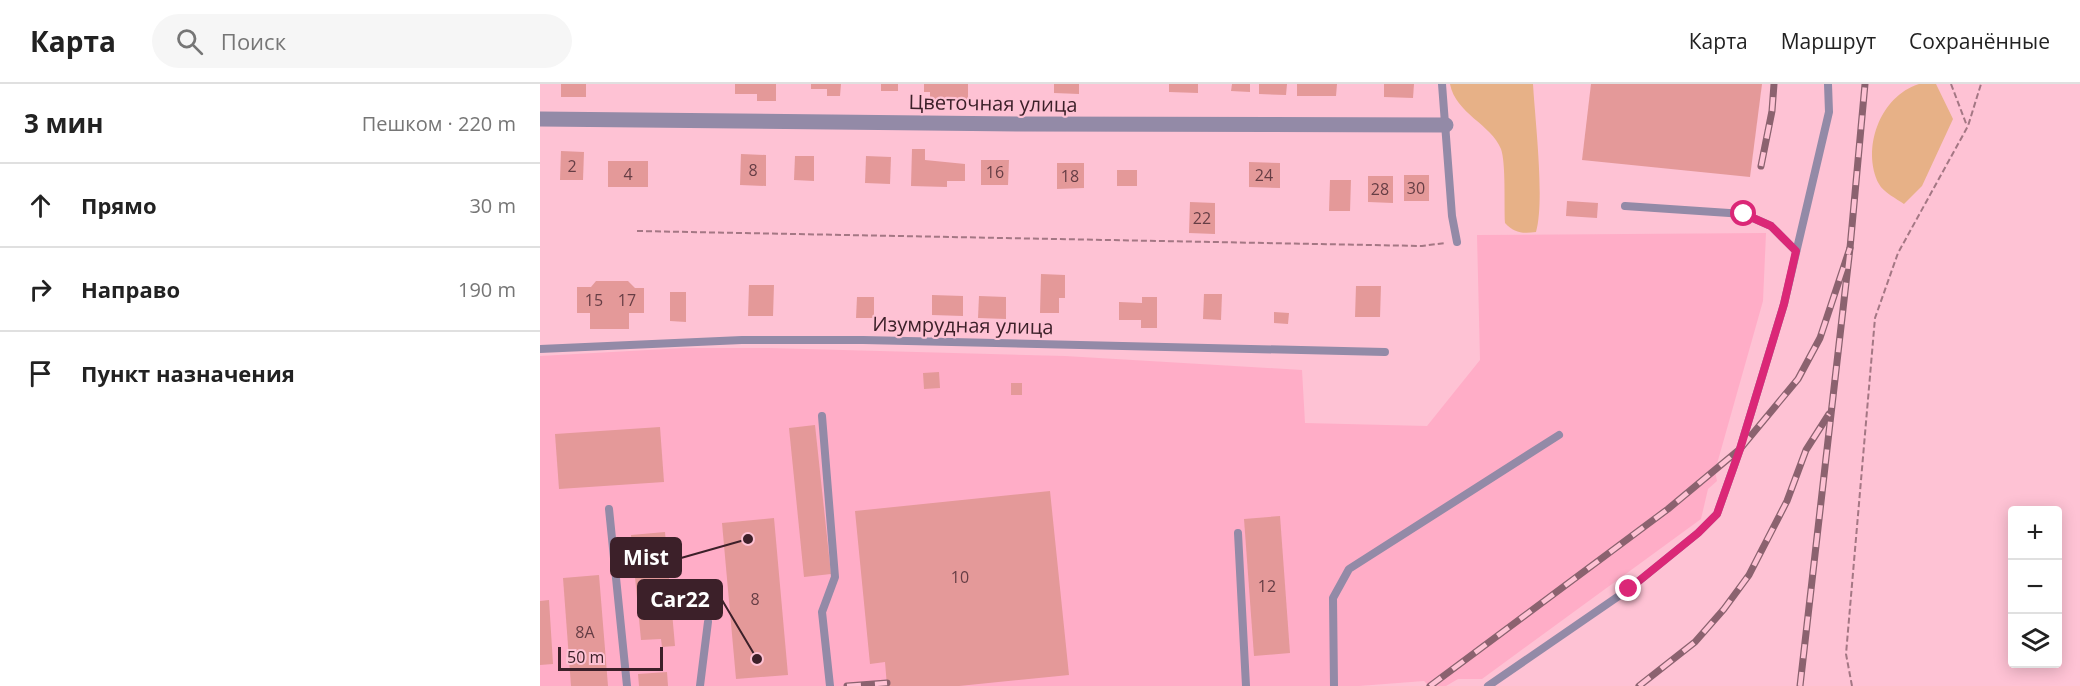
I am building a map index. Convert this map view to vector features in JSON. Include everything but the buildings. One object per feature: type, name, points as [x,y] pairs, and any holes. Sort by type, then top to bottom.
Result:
[{"type":"street","name":"Цветочная улица","points":[[540,118],[1020,124],[1446,125]]},
{"type":"lane","points":[[1442,84],[1452,216],[1457,242]]},
{"type":"lane","points":[[1488,686],[1629,589],[1698,533],[1717,514],[1740,449],[1784,304],[1829,112],[1828,84]]},
{"type":"lane","points":[[1625,206],[1744,214],[1771,226],[1796,251]]},
{"type":"lane","name":"Изумрудная улица","points":[[540,349],[742,340],[863,340],[1385,352]]},
{"type":"lane","points":[[822,416],[835,577],[822,612],[830,686]]},
{"type":"lane","points":[[1334,686],[1333,598],[1349,569],[1560,435]]},
{"type":"lane","points":[[609,508],[627,686]]},
{"type":"lane","points":[[1238,533],[1246,686]]},
{"type":"lane","points":[[700,686],[708,622]]},
{"type":"path","points":[[1951,84],[1968,126]]},
{"type":"path","points":[[1852,686],[1846,654],[1875,318],[1898,252],[1968,126],[1981,84]]},
{"type":"path","points":[[637,231],[1422,246],[1457,242]]},
{"type":"shaded area","points":[[1450,84],[1533,84],[1540,181],[1539,218],[1536,232],[1519,232],[1505,223],[1501,149],[1490,133],[1459,103]]},
{"type":"shaded area","points":[[1919,84],[1936,84],[1953,119],[1922,186],[1904,204],[1887,193],[1879,184],[1874,170],[1873,140],[1884,112],[1905,90]]},
{"type":"shaded area","points":[[1766,233],[1763,301],[1715,471],[1717,481],[1708,489],[1701,519],[1482,679],[1458,679],[1446,686],[1429,686],[1424,681],[1359,686],[540,686],[540,356],[684,348],[769,348],[1065,356],[1302,370],[1305,423],[1427,426],[1480,360],[1477,235]]},
{"type":"railway","points":[[1761,166],[1772,111],[1774,84]]},
{"type":"railway","points":[[1800,686],[1850,248],[1865,84]]},
{"type":"railway","points":[[1430,686],[1668,509],[1740,449],[1798,379],[1820,338],[1850,248]]},
{"type":"railway","points":[[1639,686],[1695,642],[1724,609],[1749,575],[1787,501],[1806,450],[1829,414]]},
{"type":"railway","points":[[847,686],[887,683]]},
{"type":"place","name":"Mist","points":[[748,539]]},
{"type":"place","name":"Car22","points":[[757,659]]},
{"type":"route","points":[[1629,589],[1698,533],[1717,514],[1740,449],[1784,304],[1796,251],[1771,226],[1744,214]]}]
